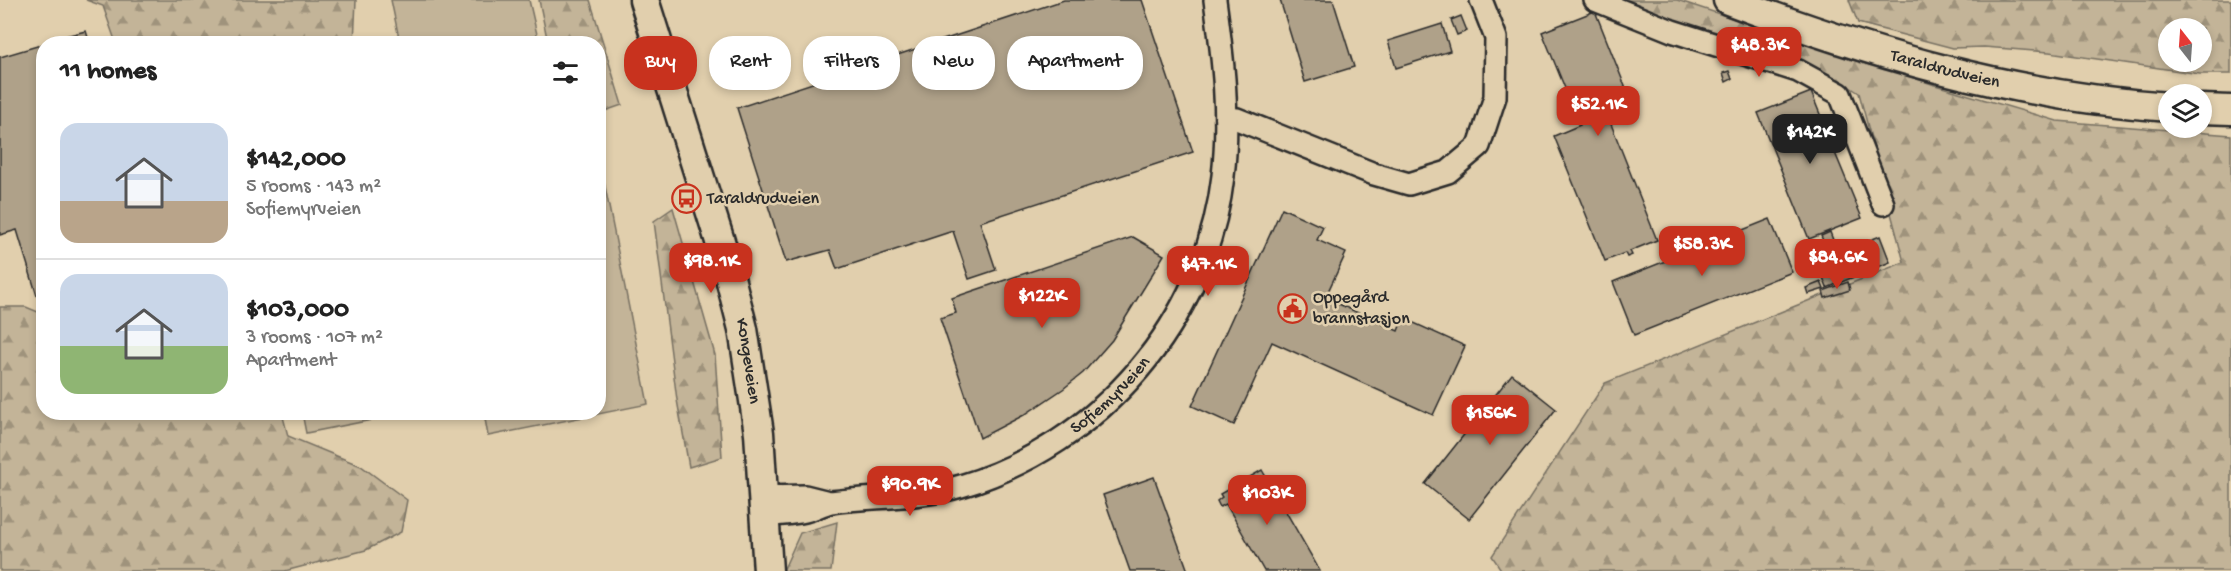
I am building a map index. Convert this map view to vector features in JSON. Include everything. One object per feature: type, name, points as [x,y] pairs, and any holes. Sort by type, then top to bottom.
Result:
[{"type":"main road","name":"Taraldrudveien","points":[[1728,0],[1833,37],[1972,77],[2073,98],[2158,106]]},
{"type":"main road","name":"Kongeveien","points":[[650,7],[737,303],[756,408],[768,571]]},
{"type":"main road","points":[[2212,109],[2231,110]]},
{"type":"street","name":"Sofiemyrveien","points":[[764,506],[805,496],[830,502],[931,494],[980,480],[1028,460],[1051,445],[1101,410],[1127,384],[1154,353],[1176,320],[1200,267],[1219,201],[1226,118],[1224,75],[1215,0]]},
{"type":"street","points":[[1226,118],[1238,118],[1374,174],[1409,184],[1448,171],[1479,146],[1495,97],[1496,38],[1481,0]]},
{"type":"street","points":[[1595,0],[1672,31],[1798,71],[1840,94],[1883,204]]},
{"type":"green space","points":[[86,0],[356,0],[354,36],[114,36],[103,6]]},
{"type":"green space","points":[[391,0],[529,0],[537,36],[399,36]]},
{"type":"green space","points":[[539,0],[590,0],[601,36],[547,36]]},
{"type":"green space","points":[[1619,0],[1677,0],[1935,85],[2057,121],[2158,129],[2158,138],[2212,138],[2212,133],[2231,135],[2231,571],[1502,571],[1492,556],[1605,383],[1904,262],[1859,93],[1807,65],[1690,27]]},
{"type":"green space","points":[[1849,0],[2231,0],[2231,74],[2186,72],[2212,72],[2212,18],[2158,18],[2158,68],[2049,52],[1984,47],[1953,48],[1858,23]]},
{"type":"green space","points":[[606,52],[622,105],[606,111]]},
{"type":"green space","points":[[606,191],[648,404],[606,412]]},
{"type":"green space","points":[[673,208],[715,355],[722,457],[689,467],[677,400],[654,221]]},
{"type":"green space","points":[[0,307],[26,307],[36,311],[36,420],[284,420],[288,436],[361,466],[407,500],[401,532],[366,550],[285,571],[0,571]]},
{"type":"green space","points":[[304,420],[372,420],[306,433]]},
{"type":"green space","points":[[485,420],[568,420],[488,436]]},
{"type":"green space","points":[[837,522],[831,571],[783,571],[800,533]]},
{"type":"building","points":[[1064,0],[1142,0],[1193,152],[980,222],[996,270],[969,279],[953,231],[837,269],[830,250],[786,262],[737,108],[803,86],[803,90],[900,90],[900,54],[912,50],[912,90],[995,90],[995,36],[955,36]]},
{"type":"building","points":[[1280,0],[1333,0],[1354,67],[1305,82]]},
{"type":"building","points":[[1595,11],[1632,104],[1607,114],[1657,240],[1630,251],[1632,255],[1627,257],[1625,253],[1605,261],[1554,136],[1580,125],[1542,32]]},
{"type":"building","points":[[1461,16],[1467,31],[1457,35],[1451,20]]},
{"type":"building","points":[[1442,24],[1450,51],[1396,68],[1388,41]]},
{"type":"building","points":[[86,31],[88,36],[65,36]]},
{"type":"building","points":[[36,46],[36,293],[17,230],[0,235],[0,57]]},
{"type":"building","points":[[1729,71],[1732,79],[1726,82],[1723,73]]},
{"type":"building","points":[[1811,92],[1824,124],[1828,123],[1830,130],[1826,131],[1862,218],[1809,239],[1758,113]]},
{"type":"building","name":"Oppegård brannstasjon","points":[[1282,208],[1323,227],[1317,240],[1346,253],[1325,298],[1398,331],[1403,318],[1465,346],[1433,415],[1272,342],[1234,425],[1192,406]]},
{"type":"building","points":[[1770,219],[1792,272],[1634,335],[1613,282]]},
{"type":"building","points":[[1830,232],[1833,240],[1824,243],[1821,236]]},
{"type":"building","points":[[1880,236],[1890,262],[1827,288],[1817,261]]},
{"type":"building","points":[[1133,237],[1164,255],[1112,340],[1083,373],[1063,389],[1024,415],[980,438],[940,318],[956,313],[952,298]]},
{"type":"building","points":[[1821,282],[1824,289],[1808,294],[1806,288]]},
{"type":"building","points":[[1848,282],[1850,290],[1825,298],[1823,291]]},
{"type":"building","points":[[1512,374],[1556,409],[1469,519],[1425,484]]},
{"type":"building","points":[[1262,470],[1320,571],[1264,571],[1226,504],[1220,507],[1217,501],[1222,497],[1220,494]]},
{"type":"building","points":[[1154,477],[1188,571],[1130,571],[1103,495]]},
{"type":"place","name":"Taraldrudveien","points":[[686,199]]},
{"type":"place","name":"Oppegård brannstasjon","points":[[1292,308]]}]
